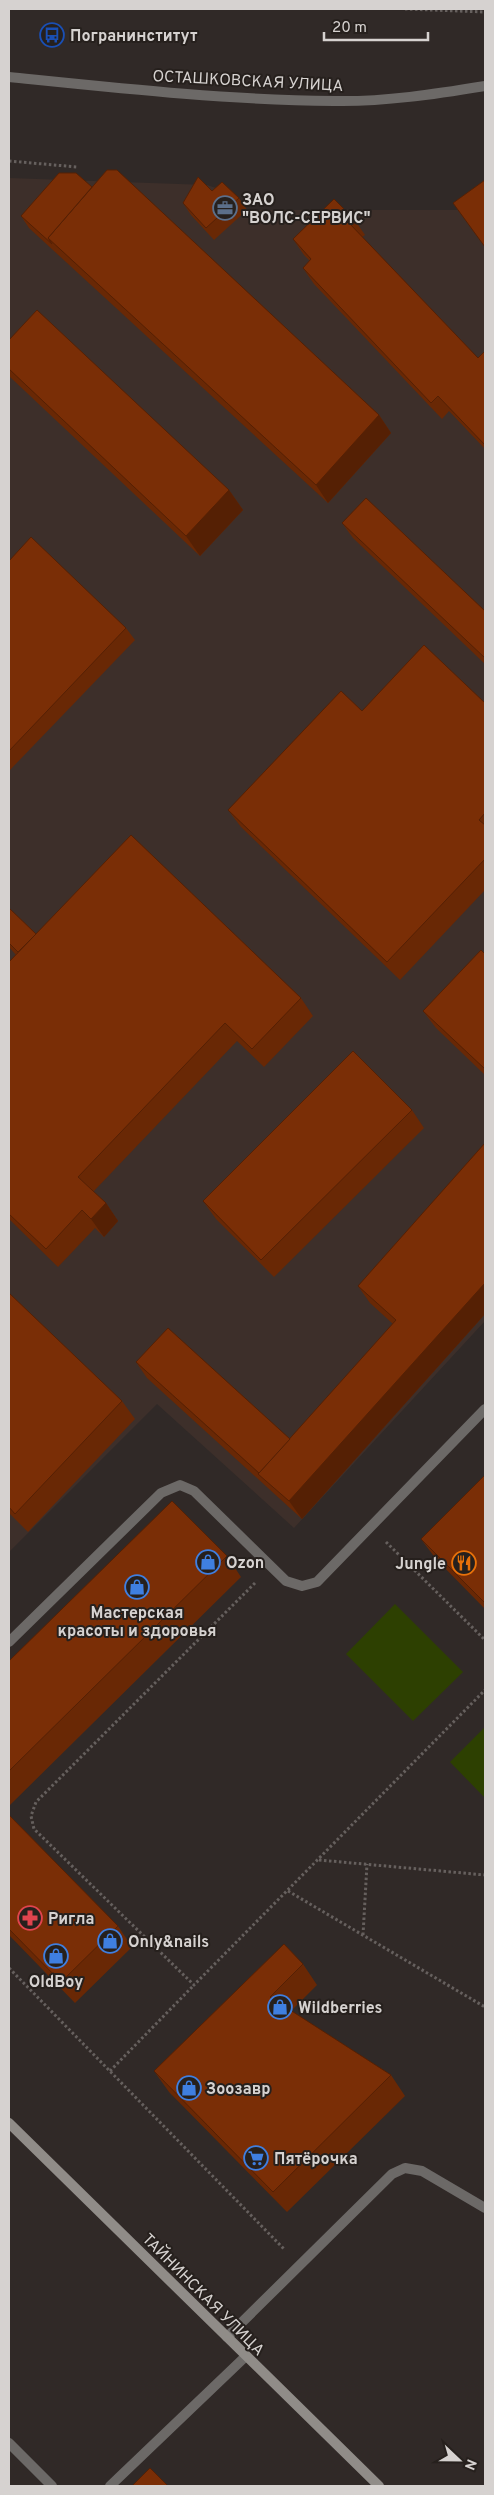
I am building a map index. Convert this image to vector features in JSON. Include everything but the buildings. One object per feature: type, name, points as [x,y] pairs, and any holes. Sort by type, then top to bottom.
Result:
[{"type":"main road","name":"ТАЙНИНСКАЯ УЛИЦА","points":[[9,2123],[379,2486]]},
{"type":"street","name":"ОСТАШКОВСКАЯ УЛИЦА","points":[[9,77],[163,92],[335,101],[428,95],[485,86]]},
{"type":"street","points":[[9,1642],[161,1493],[180,1484],[194,1491],[286,1580],[302,1586],[317,1582],[485,1409]]},
{"type":"street","points":[[227,2337],[392,2174],[405,2168],[422,2171],[485,2208]]},
{"type":"street","points":[[110,2486],[246,2356]]},
{"type":"street","points":[[9,2443],[52,2486]]},
{"type":"path","points":[[405,9],[485,12]]},
{"type":"path","points":[[9,161],[77,167]]},
{"type":"path","points":[[371,1527],[485,1640]]},
{"type":"path","points":[[194,1985],[34,1829],[31,1816],[36,1802],[271,1566]]},
{"type":"path","points":[[110,2071],[485,1690]]},
{"type":"path","points":[[319,1860],[485,1875]]},
{"type":"path","points":[[363,1935],[366,1864]]},
{"type":"path","points":[[288,1891],[485,2007]]},
{"type":"path","points":[[9,1968],[300,2265]]},
{"type":"shaded area","points":[[9,178],[207,185],[231,193],[248,210],[458,210],[485,190],[485,1321],[294,1528],[157,1404],[9,1552]]},
{"type":"green space","points":[[395,1604],[463,1672],[413,1721],[346,1654]]},
{"type":"green space","points":[[485,1727],[485,1798],[450,1762]]},
{"type":"place","name":"Погранинститут","points":[[52,35]]},
{"type":"place","name":"ЗАО \"ВОЛС-СЕРВИС\"","points":[[225,208]]},
{"type":"place","name":"Ozon","points":[[208,1562]]},
{"type":"place","name":"Jungle","points":[[464,1563]]},
{"type":"place","name":"Мастерская красоты и здоровья","points":[[137,1587]]},
{"type":"place","name":"Ригла","points":[[30,1918]]},
{"type":"place","name":"Only&nails","points":[[110,1941]]},
{"type":"place","name":"OldBoy","points":[[56,1956]]},
{"type":"place","name":"Wildberries","points":[[280,2007]]},
{"type":"place","name":"Зоозавр","points":[[189,2088]]},
{"type":"place","name":"Пятёрочка","points":[[256,2158]]}]
